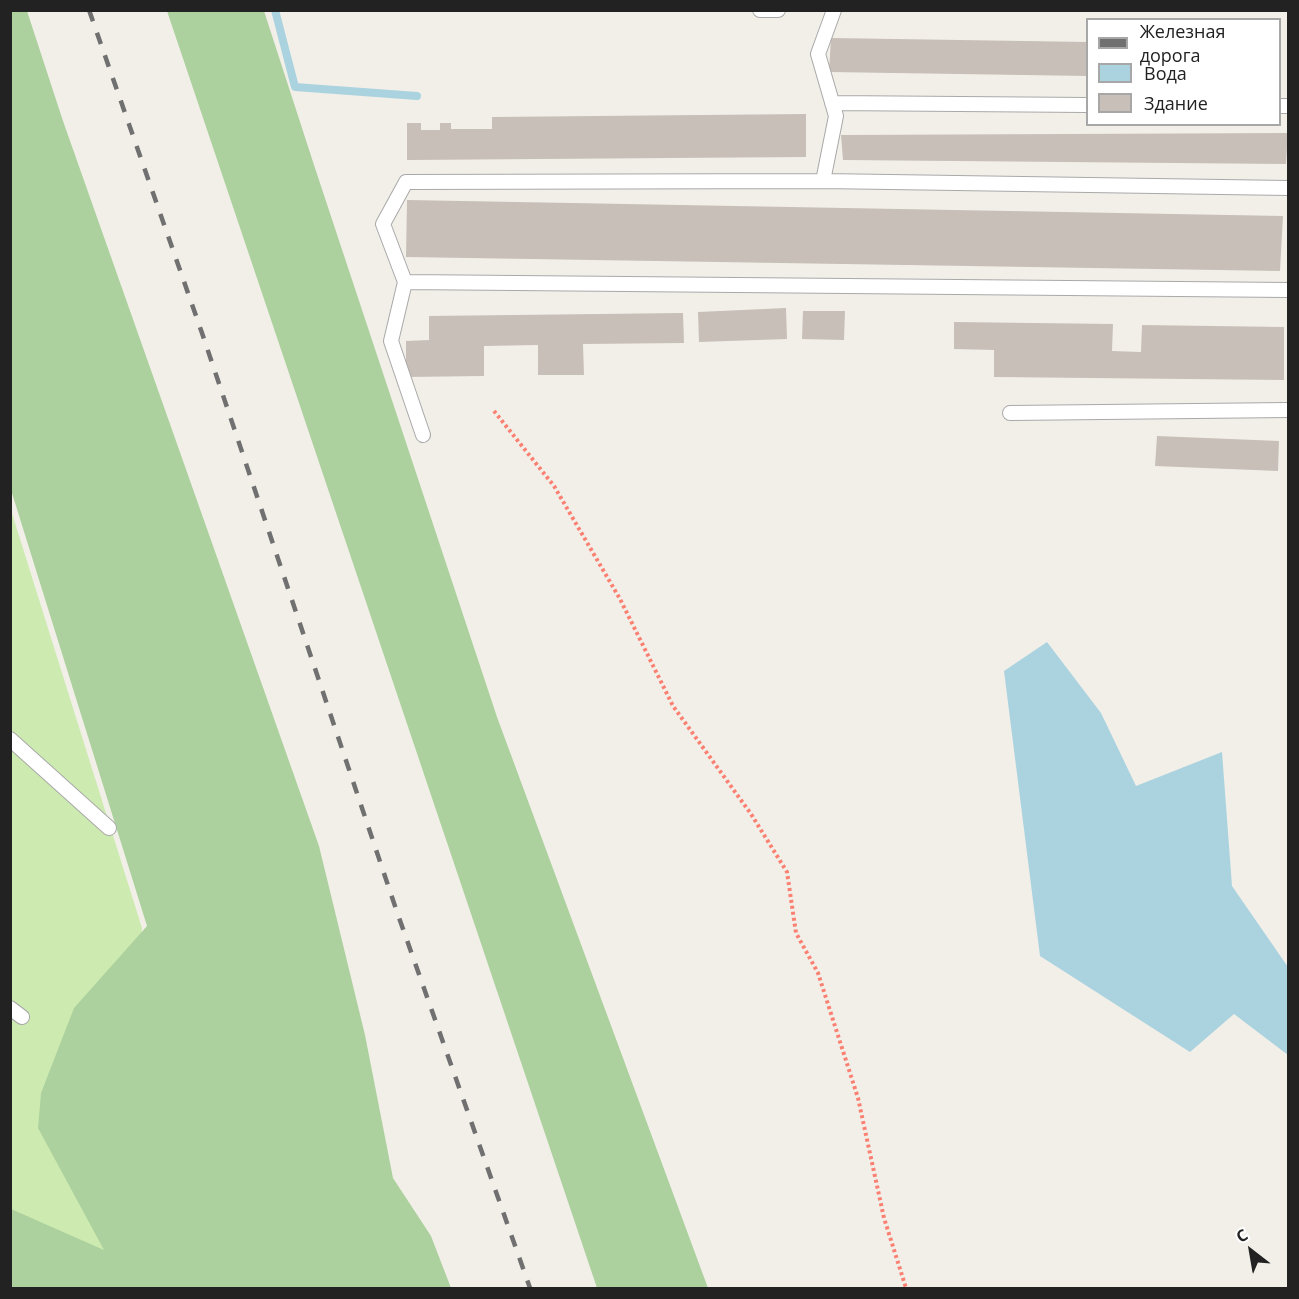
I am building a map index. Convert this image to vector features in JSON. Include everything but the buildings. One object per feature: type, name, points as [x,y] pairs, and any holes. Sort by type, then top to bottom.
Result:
[{"type":"lane","points":[[760,10],[777,10]]},
{"type":"lane","points":[[823,181],[836,116],[818,54],[834,10]]},
{"type":"lane","points":[[832,103],[1086,105]]},
{"type":"lane","points":[[423,435],[391,341],[405,282],[383,224],[406,182],[823,181],[1288,188]]},
{"type":"lane","points":[[405,282],[1288,290]]},
{"type":"lane","points":[[1010,413],[1288,410]]},
{"type":"lane","points":[[10,740],[109,828]]},
{"type":"path","points":[[494,411],[554,486],[620,599],[673,706],[751,814],[787,872],[796,933],[818,973],[858,1098],[885,1218],[906,1288]]},
{"type":"green space","points":[[10,11],[27,11],[63,121],[319,846],[365,1035],[393,1178],[431,1236],[451,1288],[11,1288],[11,1209],[104,1250],[38,1128],[41,1093],[74,1008],[147,926],[11,490]]},
{"type":"green space","points":[[167,11],[264,11],[497,717],[708,1288],[597,1288]]},
{"type":"green space","points":[[10,507],[142,928],[110,1258],[11,1228]]},
{"type":"water","points":[[1047,642],[1101,713],[1136,786],[1222,752],[1232,886],[1288,967],[1288,1055],[1234,1014],[1190,1052],[1040,956],[1004,671]]},
{"type":"waterway","points":[[275,10],[295,87],[417,96]]},
{"type":"railway","points":[[89,10],[202,333],[397,912],[530,1288]]}]
